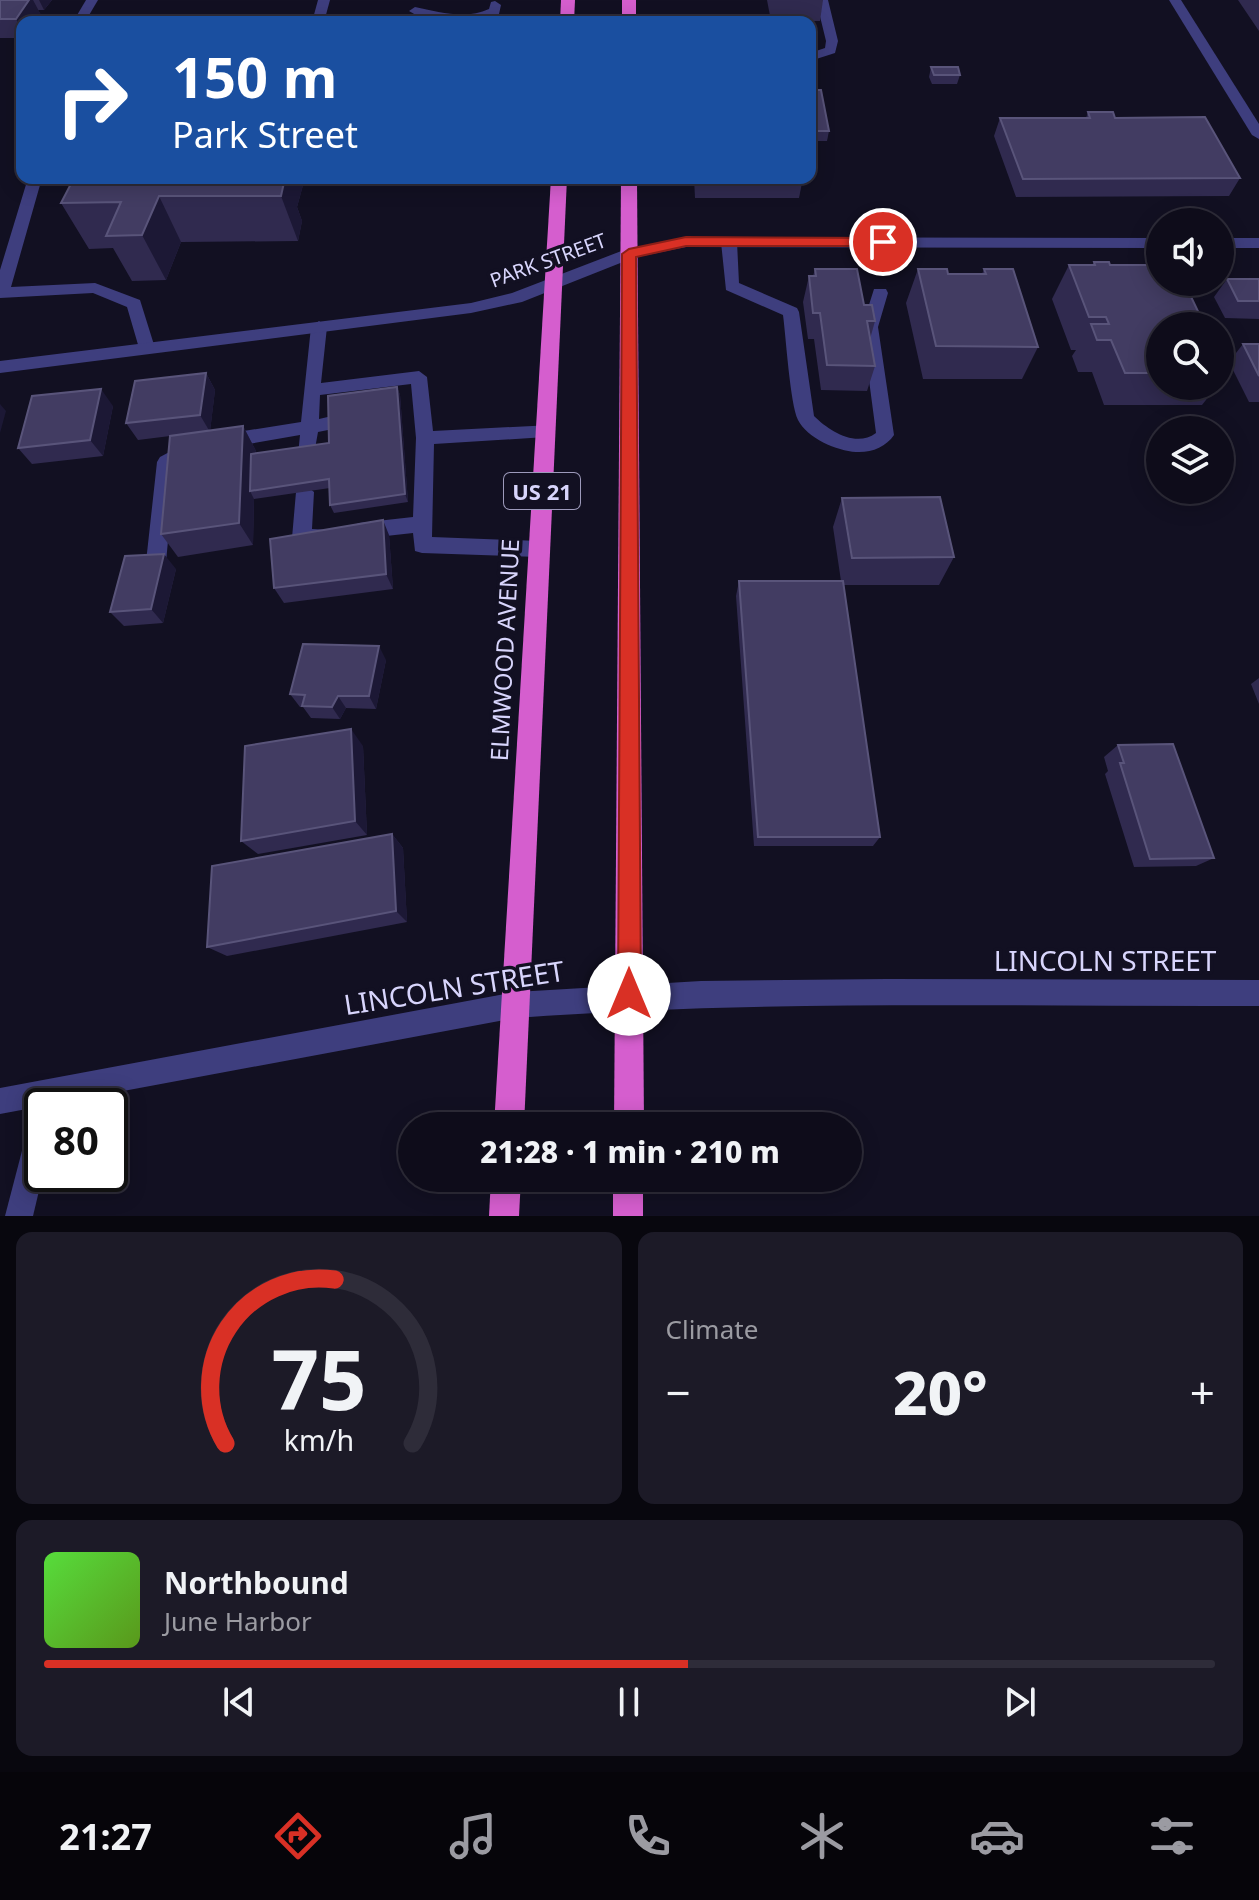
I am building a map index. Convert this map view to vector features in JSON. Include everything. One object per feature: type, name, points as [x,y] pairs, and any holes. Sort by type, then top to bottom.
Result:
[{"type":"highway","name":"ELMWOOD AVENUE","points":[[510,1112],[559,184]]},
{"type":"highway","points":[[629,184],[629,1112]]},
{"type":"highway","points":[[504,1216],[505,1192]]},
{"type":"highway","points":[[628,1192],[628,1216]]},
{"type":"street","points":[[816,55],[831,50],[822,0]]},
{"type":"street","points":[[1175,0],[1259,135]]},
{"type":"street","points":[[415,11],[445,16],[486,16],[495,11],[495,5]]},
{"type":"street","points":[[816,32],[826,19]]},
{"type":"street","points":[[33,184],[1,293],[95,288],[134,304],[147,348]]},
{"type":"street","name":"PARK STREET","points":[[0,367],[471,308],[553,286],[629,254],[686,242],[1146,243]]},
{"type":"street","points":[[729,242],[732,284],[791,312],[806,418],[817,430],[832,438],[862,446],[878,443],[885,435],[870,327],[880,293]]},
{"type":"street","points":[[1234,243],[1259,243]]},
{"type":"street","points":[[307,455],[319,327]]},
{"type":"street","points":[[312,390],[419,377],[425,447],[422,545],[539,549]]},
{"type":"street","points":[[401,414],[423,410]]},
{"type":"street","points":[[156,562],[166,462],[194,445],[332,423]]},
{"type":"street","points":[[405,459],[425,447],[546,430]]},
{"type":"street","points":[[305,492],[302,538],[423,524]]},
{"type":"street","name":"LINCOLN STREET","points":[[103,1088],[516,1005],[629,994],[930,990],[1079,995],[1259,993]]},
{"type":"street","name":"LINCOLN STREET","points":[[0,1101],[24,1100]]},
{"type":"street","points":[[19,1216],[25,1192]]},
{"type":"building","points":[[0,0],[29,0],[16,19],[0,19]]},
{"type":"building","points":[[931,67],[958,67],[960,75],[934,75]]},
{"type":"building","points":[[816,90],[821,90],[829,131],[816,131]]},
{"type":"building","points":[[1088,112],[1113,112],[1115,118],[1205,117],[1240,178],[1023,179],[1000,118],[1090,118]]},
{"type":"building","points":[[71,184],[284,184],[281,196],[159,196],[142,235],[106,236],[121,202],[61,203]]},
{"type":"building","points":[[1094,262],[1146,265],[1146,296],[1191,296],[1198,312],[1146,312],[1146,373],[1125,373],[1111,340],[1097,340],[1091,324],[1109,324],[1106,317],[1089,317],[1069,265],[1095,265]]},
{"type":"building","points":[[815,269],[857,269],[864,305],[872,305],[875,321],[867,321],[875,366],[827,365],[820,313],[813,313],[809,276],[816,276]]},
{"type":"building","points":[[918,269],[947,269],[948,274],[986,274],[984,269],[1013,269],[1038,347],[936,346]]},
{"type":"building","points":[[1234,279],[1259,279],[1259,301],[1238,301],[1234,293]]},
{"type":"building","points":[[1243,344],[1259,344],[1259,376]]},
{"type":"building","points":[[206,373],[200,415],[126,423],[135,381]]},
{"type":"building","points":[[397,387],[405,494],[330,505],[329,479],[250,491],[251,454],[329,443],[328,396]]},
{"type":"building","points":[[101,389],[90,440],[18,448],[32,396]]},
{"type":"building","points":[[243,426],[239,523],[161,534],[170,436]]},
{"type":"building","points":[[940,497],[954,557],[852,558],[842,498]]},
{"type":"building","points":[[383,520],[386,574],[274,588],[270,539]]},
{"type":"building","points":[[164,554],[151,609],[110,612],[125,556]]},
{"type":"building","points":[[739,581],[843,581],[880,837],[758,837]]},
{"type":"building","points":[[303,644],[379,646],[369,696],[338,696],[332,707],[302,706],[305,695],[290,694]]},
{"type":"building","points":[[351,729],[355,821],[241,841],[245,746]]},
{"type":"building","points":[[1173,744],[1214,858],[1150,859],[1120,763],[1124,763],[1118,745]]},
{"type":"building","points":[[392,834],[396,911],[207,947],[212,866]]},
{"type":"route","points":[[629,994],[629,254],[660,245],[686,242],[883,242]]}]
